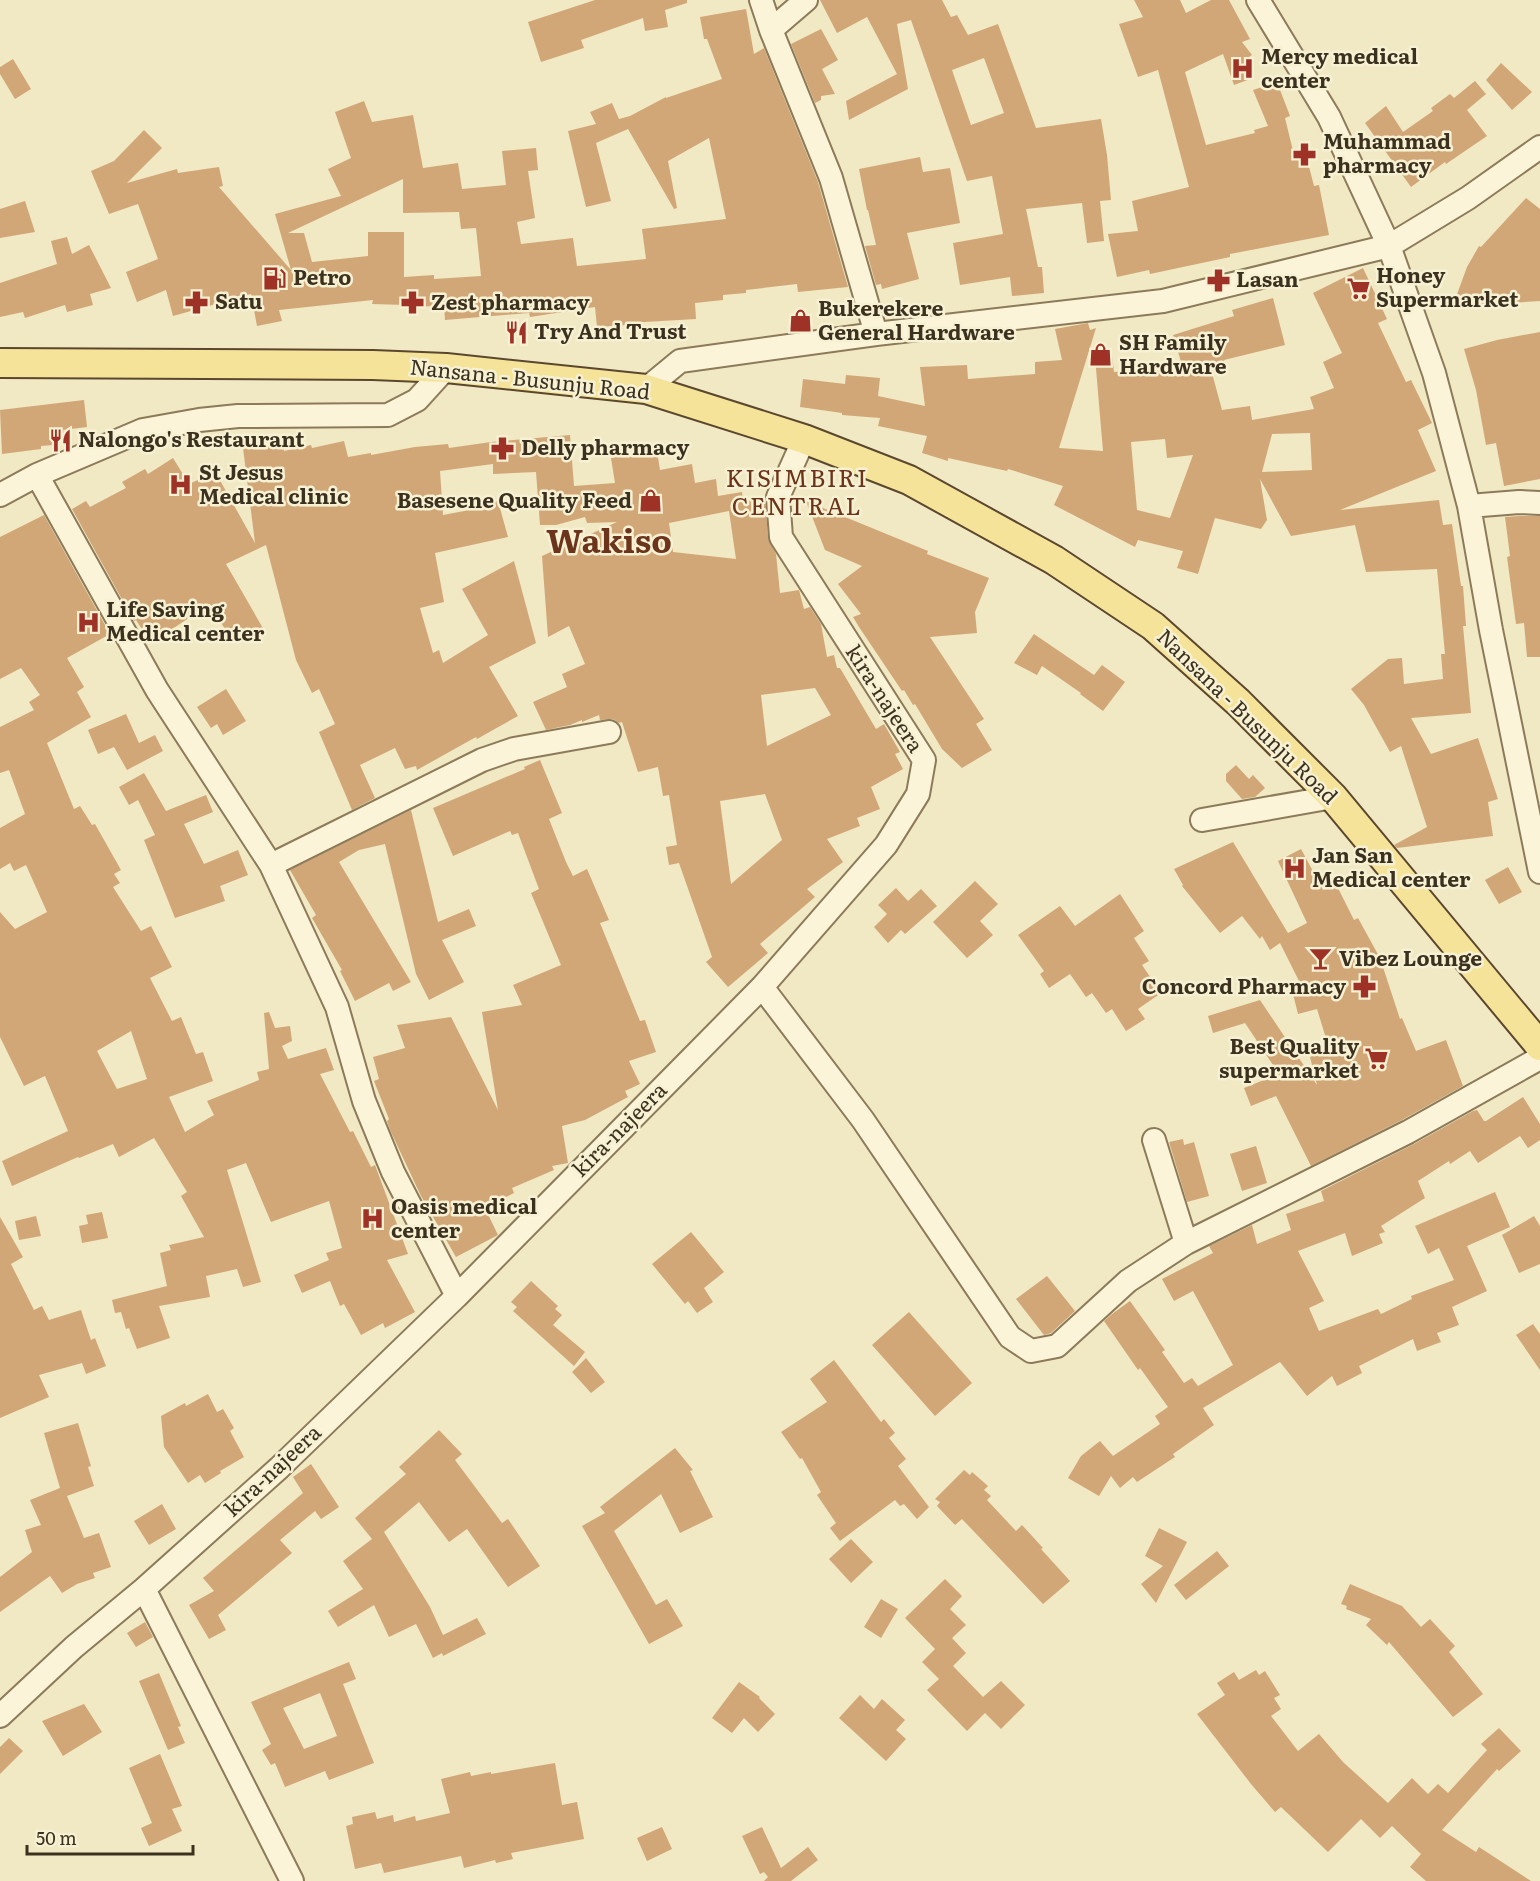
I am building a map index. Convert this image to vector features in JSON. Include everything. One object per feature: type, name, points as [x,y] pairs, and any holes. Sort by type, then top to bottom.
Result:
[{"type":"main road","name":"Nansana - Busunju Road","points":[[0,363],[361,365],[446,368],[646,389],[804,439],[909,480],[1054,560],[1153,626],[1238,702],[1333,797],[1540,1046]]},
{"type":"street","points":[[761,0],[831,178],[876,333]]},
{"type":"street","points":[[771,30],[806,0]]},
{"type":"street","points":[[1258,0],[1329,117],[1389,246],[1434,373],[1469,506],[1491,630],[1540,872]]},
{"type":"street","points":[[646,389],[680,361],[876,333],[1163,300],[1389,246],[1468,198],[1540,147]]},
{"type":"street","points":[[0,495],[37,475],[143,429],[238,416],[388,415],[417,400],[446,368]]},
{"type":"street","name":"kira-najeera","points":[[0,1716],[74,1647],[144,1589],[279,1468],[457,1296],[762,987],[886,844],[918,794],[924,760],[781,537],[778,497],[804,439]]},
{"type":"street","points":[[37,475],[157,690],[271,865],[337,1007],[364,1101],[393,1172],[457,1296]]},
{"type":"street","points":[[1469,506],[1519,502],[1540,503]]},
{"type":"street","points":[[271,865],[482,760],[514,749],[609,732]]},
{"type":"street","points":[[1202,819],[1333,797]]},
{"type":"street","points":[[762,987],[863,1120],[1010,1337],[1031,1351],[1057,1346],[1128,1281],[1186,1243],[1408,1132],[1540,1058]]},
{"type":"street","points":[[1154,1140],[1186,1243]]},
{"type":"street","points":[[144,1589],[292,1881]]},
{"type":"building","points":[[595,0],[687,0],[687,3],[665,10],[668,27],[645,31],[643,18],[581,40],[584,48],[541,62],[528,22]]},
{"type":"building","points":[[820,0],[942,0],[951,17],[957,15],[968,35],[998,24],[1036,128],[1101,119],[1111,200],[1100,201],[1104,241],[1087,243],[1082,203],[1026,209],[1038,267],[1042,267],[1044,293],[1012,296],[1010,277],[960,285],[953,243],[1003,234],[992,176],[967,181],[911,20],[897,24],[908,89],[849,120],[846,101],[897,74],[867,17],[837,33]],"holes":[[[984,58],[1004,113],[971,125],[952,70]]]},
{"type":"building","points":[[1134,0],[1180,0],[1186,13],[1211,0],[1229,0],[1250,39],[1242,42],[1252,55],[1246,59],[1253,78],[1234,85],[1223,54],[1185,72],[1206,145],[1255,133],[1254,130],[1268,126],[1253,90],[1277,82],[1290,116],[1285,118],[1295,159],[1306,155],[1314,186],[1319,185],[1329,235],[1230,254],[1230,257],[1150,274],[1149,270],[1117,277],[1108,234],[1138,231],[1132,201],[1189,187],[1158,70],[1138,77],[1119,24],[1143,17]]},
{"type":"building","points":[[746,9],[754,54],[764,48],[818,182],[848,287],[798,292],[797,284],[746,290],[746,293],[723,295],[723,300],[695,303],[696,319],[597,327],[595,307],[530,317],[529,313],[445,320],[444,305],[407,308],[406,305],[372,304],[373,300],[279,310],[282,321],[257,326],[251,294],[216,302],[216,304],[173,316],[166,290],[137,302],[126,272],[158,259],[138,204],[109,214],[91,171],[114,161],[144,130],[162,148],[127,183],[177,169],[178,173],[219,167],[223,186],[219,187],[291,270],[275,214],[341,196],[328,169],[351,158],[335,112],[364,101],[372,122],[413,115],[423,168],[458,163],[462,189],[506,185],[502,151],[536,148],[538,170],[528,171],[535,218],[517,222],[521,244],[573,238],[577,266],[646,259],[642,229],[726,219],[709,138],[668,161],[677,208],[674,209],[628,129],[596,143],[611,201],[586,207],[568,131],[596,124],[590,112],[612,103],[619,119],[630,116],[666,97],[722,79],[707,39],[704,39],[700,17]],"holes":[[[403,179],[403,213],[459,212],[461,229],[476,228],[481,276],[434,279],[434,275],[404,277],[404,232],[368,232],[368,256],[312,262],[304,233],[288,233]]]},
{"type":"building","points":[[821,29],[838,60],[822,69],[835,94],[821,96],[821,100],[815,103],[791,44]]},
{"type":"building","points":[[13,59],[31,89],[15,99],[0,74],[0,67]]},
{"type":"building","points":[[1501,63],[1532,92],[1512,110],[1486,80]]},
{"type":"building","points":[[1475,81],[1486,94],[1467,110],[1487,136],[1446,164],[1445,162],[1411,187],[1365,123],[1386,106],[1403,132],[1433,111],[1431,108],[1450,94],[1454,98]]},
{"type":"building","points":[[920,157],[923,172],[950,168],[960,223],[907,233],[919,279],[882,289],[881,284],[876,285],[865,246],[876,245],[859,169]]},
{"type":"building","points":[[1526,198],[1540,209],[1540,301],[1480,305],[1456,297],[1467,267],[1479,246],[1481,247]]},
{"type":"building","points":[[25,201],[35,232],[0,238],[0,209]]},
{"type":"building","points":[[67,237],[72,254],[89,245],[111,288],[90,294],[93,305],[67,312],[65,305],[25,318],[23,312],[0,317],[0,283],[57,264],[51,241]]},
{"type":"building","points":[[1363,268],[1387,319],[1378,323],[1406,382],[1411,380],[1432,423],[1418,430],[1436,471],[1340,510],[1439,500],[1443,525],[1452,524],[1461,586],[1463,586],[1466,626],[1463,626],[1471,713],[1411,718],[1431,754],[1478,738],[1498,799],[1488,802],[1493,836],[1397,848],[1394,845],[1427,827],[1401,746],[1390,752],[1364,705],[1351,689],[1388,659],[1402,658],[1404,684],[1443,679],[1441,654],[1445,654],[1437,569],[1366,572],[1355,525],[1291,536],[1260,479],[1267,520],[1261,529],[1215,518],[1198,574],[1177,568],[1183,551],[1138,540],[1135,547],[1054,505],[1063,486],[1008,469],[1007,471],[948,458],[948,461],[922,453],[927,436],[878,426],[880,418],[842,415],[842,413],[800,407],[803,379],[845,384],[846,375],[880,378],[878,396],[925,406],[920,367],[967,365],[968,379],[1035,374],[1035,362],[1062,360],[1055,329],[1088,323],[1090,330],[1096,328],[1059,448],[1103,451],[1095,357],[1112,355],[1114,372],[1182,365],[1173,335],[1234,316],[1232,310],[1273,298],[1285,345],[1224,360],[1227,369],[1212,373],[1222,410],[1250,406],[1252,420],[1314,409],[1310,397],[1334,388],[1323,362],[1342,353],[1313,293]],"holes":[[[1310,433],[1312,470],[1262,472],[1272,434]],[[1165,439],[1167,458],[1193,455],[1170,518],[1137,510],[1131,442]]]},
{"type":"building","points":[[1540,332],[1540,479],[1504,486],[1496,443],[1486,445],[1476,390],[1464,349]]},
{"type":"building","points":[[84,400],[87,427],[63,430],[64,438],[52,440],[53,445],[41,446],[41,449],[2,454],[0,410]]},
{"type":"building","points":[[570,435],[574,486],[615,483],[611,458],[657,451],[660,470],[692,464],[695,483],[716,479],[718,496],[742,492],[743,501],[765,497],[768,538],[776,554],[780,593],[799,590],[804,609],[810,607],[821,624],[827,657],[834,655],[837,668],[840,668],[876,729],[884,724],[900,752],[895,754],[903,769],[871,787],[880,809],[857,818],[860,826],[827,839],[843,862],[807,889],[815,897],[760,944],[768,953],[728,987],[706,962],[712,957],[679,863],[669,865],[666,847],[677,845],[669,795],[663,796],[658,767],[638,772],[622,722],[619,723],[613,719],[600,720],[599,715],[582,722],[582,720],[546,730],[533,702],[567,687],[562,674],[585,664],[569,626],[548,637],[542,556],[617,522],[587,523],[585,517],[556,525],[540,525],[536,472],[493,474],[493,464],[440,471],[443,515],[480,508],[479,505],[498,501],[508,537],[435,553],[444,602],[420,608],[433,653],[439,650],[443,663],[488,635],[462,589],[514,561],[536,643],[489,667],[518,716],[417,770],[416,766],[405,769],[395,748],[360,765],[375,798],[352,810],[319,732],[335,724],[319,689],[312,693],[296,660],[266,545],[226,564],[264,630],[229,636],[210,604],[151,643],[136,620],[134,621],[72,509],[86,501],[90,507],[126,488],[122,482],[145,469],[148,474],[173,458],[189,484],[200,479],[202,483],[217,475],[255,543],[243,448],[283,443],[284,451],[344,441],[348,457],[415,447],[448,444],[449,448]],"holes":[[[729,511],[736,559],[673,552],[669,523]],[[815,688],[831,715],[767,746],[761,695]],[[765,794],[782,840],[731,884],[720,801]]]},
{"type":"building","points":[[806,501],[928,551],[927,554],[989,578],[975,612],[977,633],[930,637],[984,719],[976,724],[992,750],[962,768],[942,749],[915,704],[913,705],[904,690],[902,691],[859,627],[853,617],[861,614],[838,584],[862,566],[825,550]]},
{"type":"building","points":[[44,515],[110,634],[67,658],[84,687],[77,692],[91,717],[47,743],[74,809],[80,806],[92,825],[95,824],[121,870],[114,874],[120,883],[113,887],[141,931],[151,926],[172,967],[150,978],[172,1021],[181,1017],[196,1054],[203,1052],[213,1081],[169,1097],[185,1132],[214,1115],[207,1101],[259,1080],[257,1072],[269,1069],[264,1013],[269,1012],[275,1028],[290,1026],[292,1041],[282,1046],[288,1059],[326,1048],[334,1070],[320,1074],[371,1167],[375,1165],[408,1254],[387,1260],[415,1312],[385,1328],[383,1323],[361,1335],[344,1304],[340,1306],[330,1281],[302,1293],[294,1275],[329,1260],[326,1253],[342,1248],[329,1201],[271,1222],[246,1163],[227,1170],[261,1282],[243,1287],[237,1269],[206,1276],[210,1297],[159,1306],[170,1338],[137,1349],[129,1328],[126,1329],[121,1312],[115,1313],[112,1300],[167,1286],[160,1253],[171,1250],[169,1245],[204,1237],[181,1196],[187,1192],[154,1138],[119,1157],[113,1144],[12,1186],[2,1161],[68,1131],[45,1076],[24,1086],[0,1037],[0,912],[15,929],[47,912],[26,865],[14,871],[10,863],[0,869],[0,828],[25,814],[9,770],[0,773],[0,727],[34,710],[29,702],[40,695],[21,668],[0,679],[0,537]],"holes":[[[131,1031],[147,1079],[117,1089],[97,1051]]]},
{"type":"building","points":[[1540,516],[1540,657],[1527,657],[1524,623],[1516,624],[1507,557],[1510,556],[1505,517]]},
{"type":"building","points":[[1034,634],[1094,675],[1102,665],[1125,682],[1103,711],[1042,666],[1037,675],[1014,663]]},
{"type":"building","points":[[226,689],[246,721],[223,735],[217,724],[211,728],[197,707]]},
{"type":"building","points":[[126,714],[139,743],[155,735],[163,751],[127,770],[114,747],[98,754],[88,730]]},
{"type":"building","points":[[540,760],[562,813],[549,819],[566,862],[573,876],[587,869],[609,920],[600,923],[640,1021],[645,1020],[656,1052],[629,1061],[640,1084],[625,1091],[628,1097],[585,1120],[562,1126],[568,1163],[552,1166],[554,1170],[512,1188],[514,1193],[485,1208],[498,1235],[456,1257],[421,1196],[390,1130],[387,1121],[389,1119],[374,1081],[379,1079],[373,1057],[405,1048],[397,1025],[451,1017],[498,1110],[482,1012],[522,1005],[513,985],[561,965],[531,893],[539,889],[518,833],[512,835],[510,831],[453,856],[433,808],[525,769],[524,767]]},
{"type":"building","points":[[1236,765],[1249,779],[1253,775],[1265,788],[1255,797],[1242,799],[1226,781],[1226,774]]},
{"type":"building","points":[[144,773],[166,811],[206,795],[213,812],[184,824],[204,864],[238,850],[248,875],[220,886],[225,901],[175,918],[144,840],[155,835],[138,800],[129,805],[119,787]]},
{"type":"building","points":[[411,810],[438,922],[469,909],[476,926],[442,940],[464,982],[429,1000],[416,974],[385,844],[359,850],[339,862],[411,982],[393,991],[389,983],[355,1001],[340,971],[342,970],[312,918],[316,915],[290,870]]},
{"type":"building","points":[[1233,842],[1288,933],[1307,923],[1278,861],[1301,849],[1323,890],[1336,884],[1354,920],[1358,918],[1380,958],[1400,1019],[1402,1018],[1416,1051],[1446,1040],[1463,1086],[1311,1166],[1276,1096],[1251,1106],[1244,1088],[1279,1074],[1245,1023],[1213,1033],[1208,1016],[1260,1000],[1317,1085],[1310,1057],[1329,1048],[1317,1009],[1298,1014],[1292,990],[1302,987],[1280,943],[1270,950],[1262,936],[1260,939],[1242,916],[1220,933],[1182,886],[1174,869]]},
{"type":"building","points":[[1508,867],[1522,892],[1499,904],[1485,880]]},
{"type":"building","points":[[975,881],[998,904],[980,921],[993,935],[967,958],[933,922]]},
{"type":"building","points":[[896,888],[908,901],[921,889],[937,906],[905,934],[901,930],[888,943],[874,927],[887,914],[878,905]]},
{"type":"building","points":[[1120,894],[1144,931],[1134,938],[1149,961],[1142,965],[1161,993],[1138,1009],[1145,1019],[1126,1031],[1112,1009],[1106,1013],[1092,993],[1086,997],[1070,974],[1049,988],[1040,974],[1044,971],[1018,935],[1060,906],[1075,926]]},
{"type":"building","points":[[1523,1097],[1540,1124],[1540,1140],[1528,1148],[1520,1136],[1478,1163],[1470,1151],[1450,1164],[1449,1161],[1418,1181],[1425,1198],[1381,1226],[1385,1232],[1379,1234],[1383,1243],[1352,1256],[1345,1233],[1298,1251],[1324,1301],[1309,1308],[1319,1331],[1378,1309],[1381,1314],[1412,1299],[1411,1296],[1454,1280],[1439,1248],[1428,1254],[1415,1226],[1495,1192],[1510,1227],[1467,1246],[1487,1291],[1452,1307],[1459,1325],[1437,1333],[1441,1342],[1417,1351],[1413,1339],[1359,1366],[1362,1373],[1337,1386],[1332,1376],[1307,1396],[1280,1362],[1203,1408],[1214,1425],[1173,1454],[1175,1457],[1137,1482],[1133,1477],[1120,1488],[1111,1476],[1099,1496],[1068,1478],[1081,1456],[1100,1441],[1113,1456],[1160,1424],[1155,1416],[1168,1407],[1140,1368],[1138,1370],[1104,1321],[1112,1314],[1130,1301],[1165,1350],[1162,1352],[1184,1383],[1192,1378],[1198,1386],[1233,1365],[1193,1291],[1174,1301],[1162,1279],[1213,1253],[1209,1246],[1252,1225],[1257,1244],[1291,1230],[1286,1214],[1324,1201],[1321,1191],[1473,1111],[1477,1110],[1486,1121]]},
{"type":"building","points":[[1183,1139],[1184,1145],[1194,1142],[1209,1196],[1187,1202],[1169,1142]]},
{"type":"building","points":[[1256,1146],[1267,1183],[1242,1191],[1230,1154]]},
{"type":"building","points":[[102,1212],[108,1238],[82,1243],[79,1226],[88,1224],[86,1215]]},
{"type":"building","points":[[36,1216],[41,1236],[19,1240],[15,1221]]},
{"type":"building","points":[[1534,1216],[1540,1226],[1540,1264],[1519,1273],[1502,1235]]},
{"type":"building","points":[[0,1217],[23,1257],[11,1264],[34,1310],[42,1306],[49,1320],[81,1310],[91,1340],[95,1338],[106,1366],[86,1374],[82,1363],[39,1375],[49,1397],[0,1418]]},
{"type":"building","points":[[691,1232],[724,1272],[704,1288],[713,1302],[697,1313],[688,1301],[685,1304],[652,1264]]},
{"type":"building","points":[[1047,1276],[1075,1311],[1051,1333],[1044,1335],[1016,1299]]},
{"type":"building","points":[[531,1281],[558,1306],[555,1309],[562,1315],[553,1325],[585,1352],[574,1366],[513,1311],[517,1307],[511,1302]]},
{"type":"building","points":[[909,1312],[972,1383],[935,1416],[872,1345]]},
{"type":"building","points":[[1533,1324],[1540,1334],[1540,1370],[1516,1335]]},
{"type":"building","points":[[586,1358],[605,1382],[591,1393],[572,1372]]},
{"type":"building","points":[[834,1360],[881,1422],[884,1419],[895,1433],[889,1438],[906,1459],[898,1466],[929,1507],[917,1519],[904,1504],[900,1506],[895,1500],[840,1541],[830,1528],[836,1523],[817,1495],[821,1492],[802,1458],[800,1459],[781,1432],[827,1402],[810,1379]]},
{"type":"building","points":[[208,1394],[217,1412],[223,1409],[234,1428],[230,1431],[244,1457],[205,1483],[200,1475],[188,1483],[164,1447],[161,1416]]},
{"type":"building","points":[[78,1423],[91,1466],[88,1467],[94,1486],[67,1496],[84,1538],[99,1533],[111,1567],[93,1573],[95,1578],[77,1584],[62,1593],[50,1576],[0,1612],[0,1577],[32,1552],[25,1530],[41,1525],[30,1500],[60,1488],[44,1433]]},
{"type":"building","points":[[439,1430],[462,1454],[455,1460],[502,1523],[508,1519],[540,1566],[508,1587],[467,1529],[449,1542],[419,1502],[384,1532],[430,1607],[443,1635],[477,1618],[486,1634],[443,1656],[442,1653],[433,1658],[416,1624],[389,1637],[374,1605],[338,1627],[328,1611],[363,1589],[343,1561],[372,1539],[355,1518],[406,1474],[399,1467]]},
{"type":"building","points":[[675,1448],[693,1470],[690,1471],[713,1517],[680,1533],[661,1494],[614,1531],[656,1605],[667,1599],[683,1626],[649,1644],[582,1526],[605,1513],[600,1507]]},
{"type":"building","points":[[311,1464],[339,1507],[321,1519],[315,1511],[280,1540],[292,1553],[218,1615],[226,1630],[209,1639],[189,1605],[214,1591],[203,1578],[303,1493],[293,1477]]},
{"type":"building","points":[[964,1470],[970,1475],[972,1472],[988,1486],[984,1490],[991,1496],[987,1500],[1016,1531],[1022,1525],[1070,1581],[1043,1604],[962,1519],[955,1525],[937,1506],[940,1502],[935,1499]]},
{"type":"building","points":[[162,1504],[176,1529],[149,1545],[134,1521]]},
{"type":"building","points":[[1159,1528],[1187,1542],[1156,1603],[1141,1584],[1163,1566],[1145,1556]]},
{"type":"building","points":[[851,1539],[873,1562],[851,1583],[829,1559]]},
{"type":"building","points":[[1217,1551],[1229,1566],[1186,1600],[1174,1585]]},
{"type":"building","points":[[945,1579],[962,1596],[950,1609],[966,1625],[952,1638],[966,1653],[953,1666],[983,1697],[1001,1681],[1025,1705],[1001,1729],[985,1713],[967,1731],[927,1690],[939,1679],[922,1662],[935,1649],[905,1618]]},
{"type":"building","points":[[1350,1584],[1402,1606],[1421,1627],[1430,1619],[1455,1646],[1449,1652],[1483,1694],[1453,1717],[1389,1642],[1387,1645],[1366,1625],[1371,1619],[1346,1609],[1347,1606],[1341,1604]]},
{"type":"building","points":[[881,1599],[898,1609],[881,1638],[864,1627]]},
{"type":"building","points":[[145,1622],[153,1637],[136,1647],[127,1633]]},
{"type":"building","points":[[349,1662],[356,1679],[343,1684],[374,1763],[329,1780],[325,1771],[285,1787],[275,1763],[271,1765],[262,1750],[271,1744],[251,1702]],"holes":[[[320,1693],[337,1736],[304,1749],[283,1708]]]},
{"type":"building","points":[[1256,1670],[1259,1675],[1265,1671],[1280,1695],[1274,1698],[1281,1709],[1271,1716],[1298,1751],[1319,1734],[1343,1762],[1388,1803],[1412,1778],[1428,1794],[1438,1784],[1448,1793],[1487,1750],[1481,1744],[1499,1728],[1521,1751],[1499,1771],[1497,1769],[1442,1830],[1476,1852],[1479,1847],[1531,1881],[1426,1881],[1410,1867],[1421,1854],[1392,1826],[1380,1838],[1361,1819],[1328,1852],[1281,1807],[1275,1812],[1197,1714],[1225,1695],[1217,1683],[1234,1672],[1239,1680]]},
{"type":"building","points":[[159,1673],[181,1726],[178,1727],[185,1743],[168,1750],[139,1681]]},
{"type":"building","points":[[739,1682],[760,1697],[775,1714],[758,1732],[744,1718],[732,1733],[712,1718]]},
{"type":"building","points":[[860,1695],[874,1709],[882,1699],[905,1720],[896,1730],[906,1739],[886,1761],[839,1718]]},
{"type":"building","points":[[84,1704],[102,1732],[63,1756],[42,1721]]},
{"type":"building","points":[[9,1738],[23,1751],[0,1774],[0,1747]]},
{"type":"building","points":[[160,1754],[182,1806],[172,1809],[182,1831],[149,1846],[141,1828],[152,1823],[129,1768]]},
{"type":"building","points":[[555,1763],[562,1805],[577,1802],[584,1839],[511,1853],[513,1859],[496,1863],[495,1860],[464,1868],[461,1856],[384,1873],[381,1863],[355,1869],[346,1826],[353,1824],[352,1817],[375,1812],[377,1819],[393,1815],[394,1822],[415,1816],[416,1821],[450,1813],[441,1779],[470,1772],[471,1776],[491,1772],[491,1774]]},
{"type":"building","points":[[662,1827],[672,1849],[647,1861],[637,1838]]},
{"type":"building","points":[[762,1827],[781,1868],[808,1847],[818,1860],[791,1881],[764,1881],[768,1877],[764,1872],[760,1874],[742,1836]]},
{"type":"place","name":"Mercy medical center","points":[[1243,69]]},
{"type":"place","name":"Muhammad pharmacy","points":[[1305,154]]},
{"type":"place","name":"Petro","points":[[275,278]]},
{"type":"place","name":"Lasan","points":[[1218,280]]},
{"type":"place","name":"Honey Supermarket","points":[[1358,288]]},
{"type":"place","name":"Satu","points":[[197,302]]},
{"type":"place","name":"Zest pharmacy","points":[[413,303]]},
{"type":"place","name":"Bukerekere General Hardware","points":[[800,321]]},
{"type":"place","name":"Try And Trust","points":[[516,332]]},
{"type":"place","name":"SH Family Hardware","points":[[1101,355]]},
{"type":"place","name":"Nalongo's Restaurant","points":[[60,440]]},
{"type":"place","name":"Delly pharmacy","points":[[503,448]]},
{"type":"place","name":"St Jesus Medical clinic","points":[[181,485]]},
{"type":"place","name":"Basesene Quality Feed","points":[[650,501]]},
{"type":"place","name":"Life Saving Medical center","points":[[88,622]]},
{"type":"place","name":"Jan San Medical center","points":[[1294,868]]},
{"type":"place","name":"Vibez Lounge","points":[[1321,959]]},
{"type":"place","name":"Concord Pharmacy","points":[[1364,987]]},
{"type":"place","name":"Best Quality supermarket","points":[[1377,1059]]},
{"type":"place","name":"Oasis medical center","points":[[373,1219]]},
{"type":"district","name":"KISIMBIRI CENTRAL","points":[[797,493]]},
{"type":"district","name":"Wakiso","points":[[609,541]]}]
